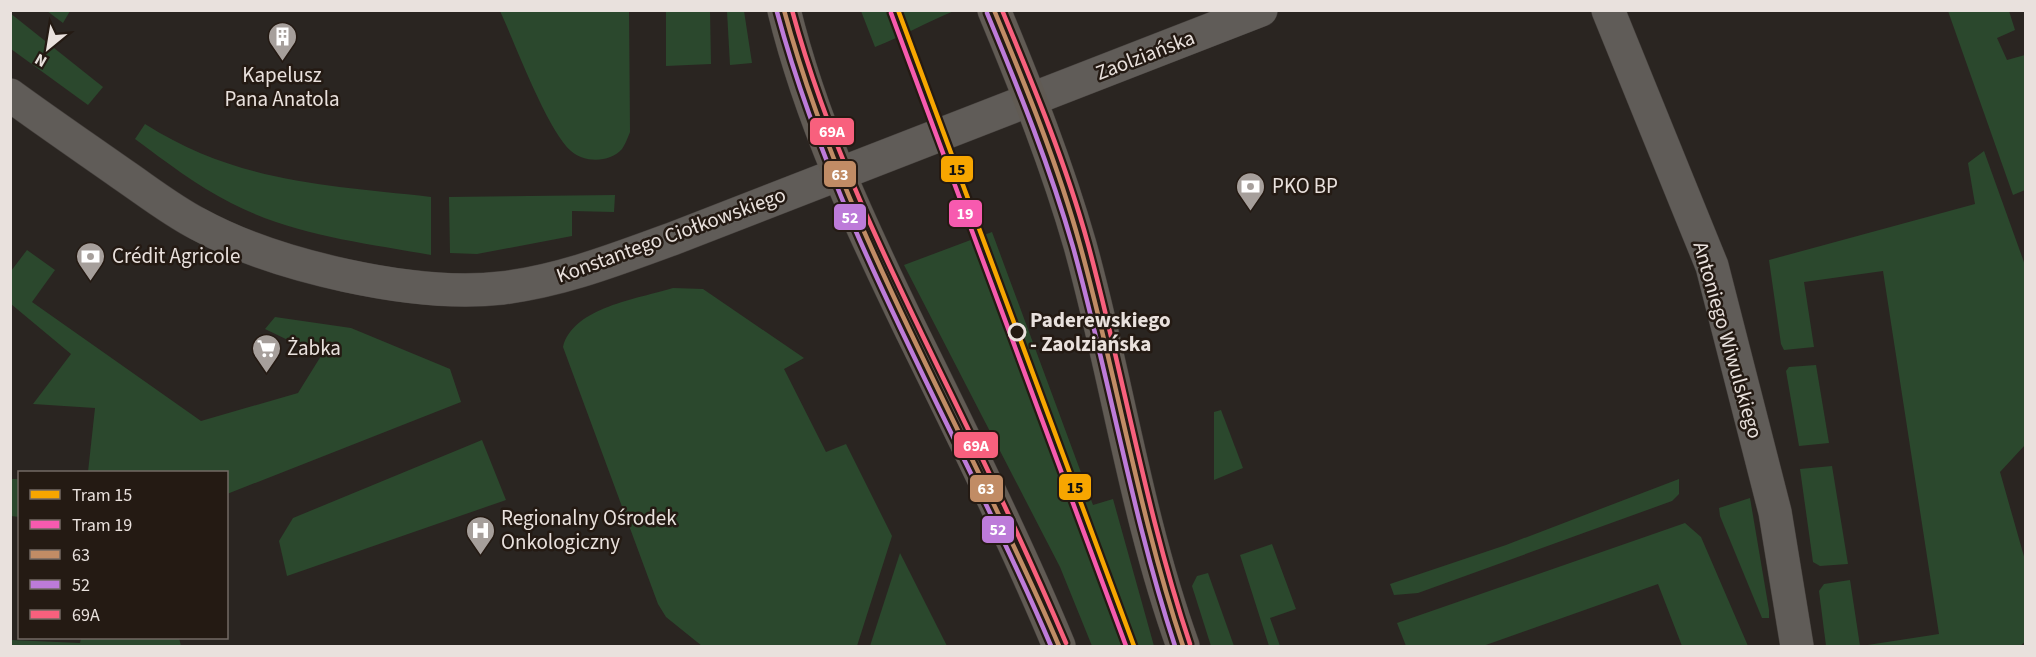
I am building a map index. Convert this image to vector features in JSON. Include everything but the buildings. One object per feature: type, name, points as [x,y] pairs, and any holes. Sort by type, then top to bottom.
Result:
[{"type":"main road","points":[[784,10],[813,108],[870,246],[1029,575],[1059,646]]},
{"type":"main road","points":[[994,10],[1030,99],[1080,245],[1134,475],[1183,646]]},
{"type":"street","name":"Zaolziańska","points":[[839,173],[1261,10]]},
{"type":"street","name":"Antoniego Wiwulskiego","points":[[1608,10],[1712,266],[1774,512],[1797,646]]},
{"type":"street","name":"Konstantego Ciołkowskiego","points":[[10,95],[198,224],[294,263],[373,280],[451,289],[501,288],[543,281],[596,266],[839,173]]},
{"type":"green space","points":[[47,11],[70,11],[63,23]]},
{"type":"green space","points":[[500,11],[629,11],[630,132],[617,154],[597,160],[583,158],[571,151],[562,140],[542,106]]},
{"type":"green space","points":[[666,11],[710,11],[711,64],[666,66]]},
{"type":"green space","points":[[727,11],[744,11],[752,63],[730,65]]},
{"type":"green space","points":[[861,11],[954,11],[875,47]]},
{"type":"green space","points":[[1948,11],[2009,11],[2015,30],[1997,38],[2007,60],[2025,55],[2025,190],[2013,195]]},
{"type":"green space","points":[[10,13],[103,87],[88,105],[11,49]]},
{"type":"green space","points":[[145,124],[180,144],[214,159],[249,170],[319,184],[431,197],[431,255],[354,242],[303,230],[254,214],[206,189],[135,139]]},
{"type":"green space","points":[[1984,151],[2025,265],[2025,445],[2000,472],[2025,560],[2025,642],[2020,646],[1861,646],[1939,634],[1883,271],[1804,282],[1814,347],[1784,350],[1781,344],[1769,260],[1975,204],[1968,163]]},
{"type":"green space","points":[[615,195],[614,212],[572,211],[572,236],[477,254],[450,253],[449,197]]},
{"type":"green space","points":[[992,232],[1093,505],[1113,499],[1154,646],[1092,646],[1060,567],[904,265]]},
{"type":"green space","points":[[27,250],[55,270],[32,302],[201,421],[298,393],[321,356],[265,329],[275,317],[351,328],[450,369],[461,402],[228,494],[228,471],[88,471],[95,408],[33,404],[71,354],[11,304],[11,271]]},
{"type":"green space","points":[[673,288],[703,289],[804,358],[784,369],[826,452],[846,444],[892,536],[857,646],[702,646],[666,617],[658,604],[563,347],[569,333],[579,322],[593,314],[625,301]]},
{"type":"green space","points":[[1816,365],[1829,443],[1799,446],[1786,371],[1789,367]]},
{"type":"green space","points":[[1221,410],[1243,468],[1214,480],[1214,412]]},
{"type":"green space","points":[[482,440],[506,500],[287,576],[279,541],[293,518]]},
{"type":"green space","points":[[1832,466],[1848,564],[1820,566],[1813,562],[1800,469]]},
{"type":"green space","points":[[11,479],[18,479],[18,517],[11,516]]},
{"type":"green space","points":[[1679,479],[1679,494],[1672,501],[1418,593],[1394,595],[1390,584],[1506,545]]},
{"type":"green space","points":[[1750,498],[1769,618],[1762,618],[1720,516],[1719,508]]},
{"type":"green space","points":[[1685,523],[1701,537],[1748,646],[1682,646],[1658,584],[1483,646],[1406,646],[1397,623]]},
{"type":"green space","points":[[1272,544],[1296,609],[1270,618],[1280,646],[1269,646],[1240,555]]},
{"type":"green space","points":[[900,553],[947,646],[870,646]]},
{"type":"green space","points":[[1208,573],[1234,646],[1211,646],[1192,586],[1197,576]]},
{"type":"green space","points":[[1850,580],[1860,646],[1826,646],[1819,591],[1824,584]]},
{"type":"green space","points":[[81,639],[179,639],[181,646],[11,646],[11,640],[80,643]]},
{"type":"tram line","name":"15","points":[[898,10],[1134,646]]},
{"type":"tram line","name":"19","points":[[891,13],[1126,646]]},
{"type":"transit line","name":"63","points":[[784,10],[809,92],[874,253],[1024,567],[1059,646]]},
{"type":"transit line","name":"69A","points":[[792,10],[824,111],[864,209],[1012,521],[1066,643]]},
{"type":"transit line","name":"63","points":[[994,10],[1041,126],[1080,245],[1141,497],[1167,597],[1183,646]]},
{"type":"transit line","name":"69A","points":[[1002,10],[1049,126],[1088,244],[1148,495],[1174,595],[1190,644]]},
{"type":"transit line","name":"52","points":[[777,12],[802,95],[832,175],[866,255],[1016,567],[1051,646]]},
{"type":"transit line","name":"52","points":[[987,13],[1044,158],[1073,247],[1146,548],[1175,646]]},
{"type":"place","name":"Kapelusz Pana Anatola","points":[[282,62]]},
{"type":"place","name":"PKO BP","points":[[1251,212]]},
{"type":"place","name":"Crédit Agricole","points":[[91,282]]},
{"type":"place","name":"Paderewskiego - Zaolziańska","points":[[1017,332]]},
{"type":"place","name":"Żabka","points":[[266,374]]},
{"type":"place","name":"Regionalny Ośrodek Onkologiczny","points":[[480,556]]}]
